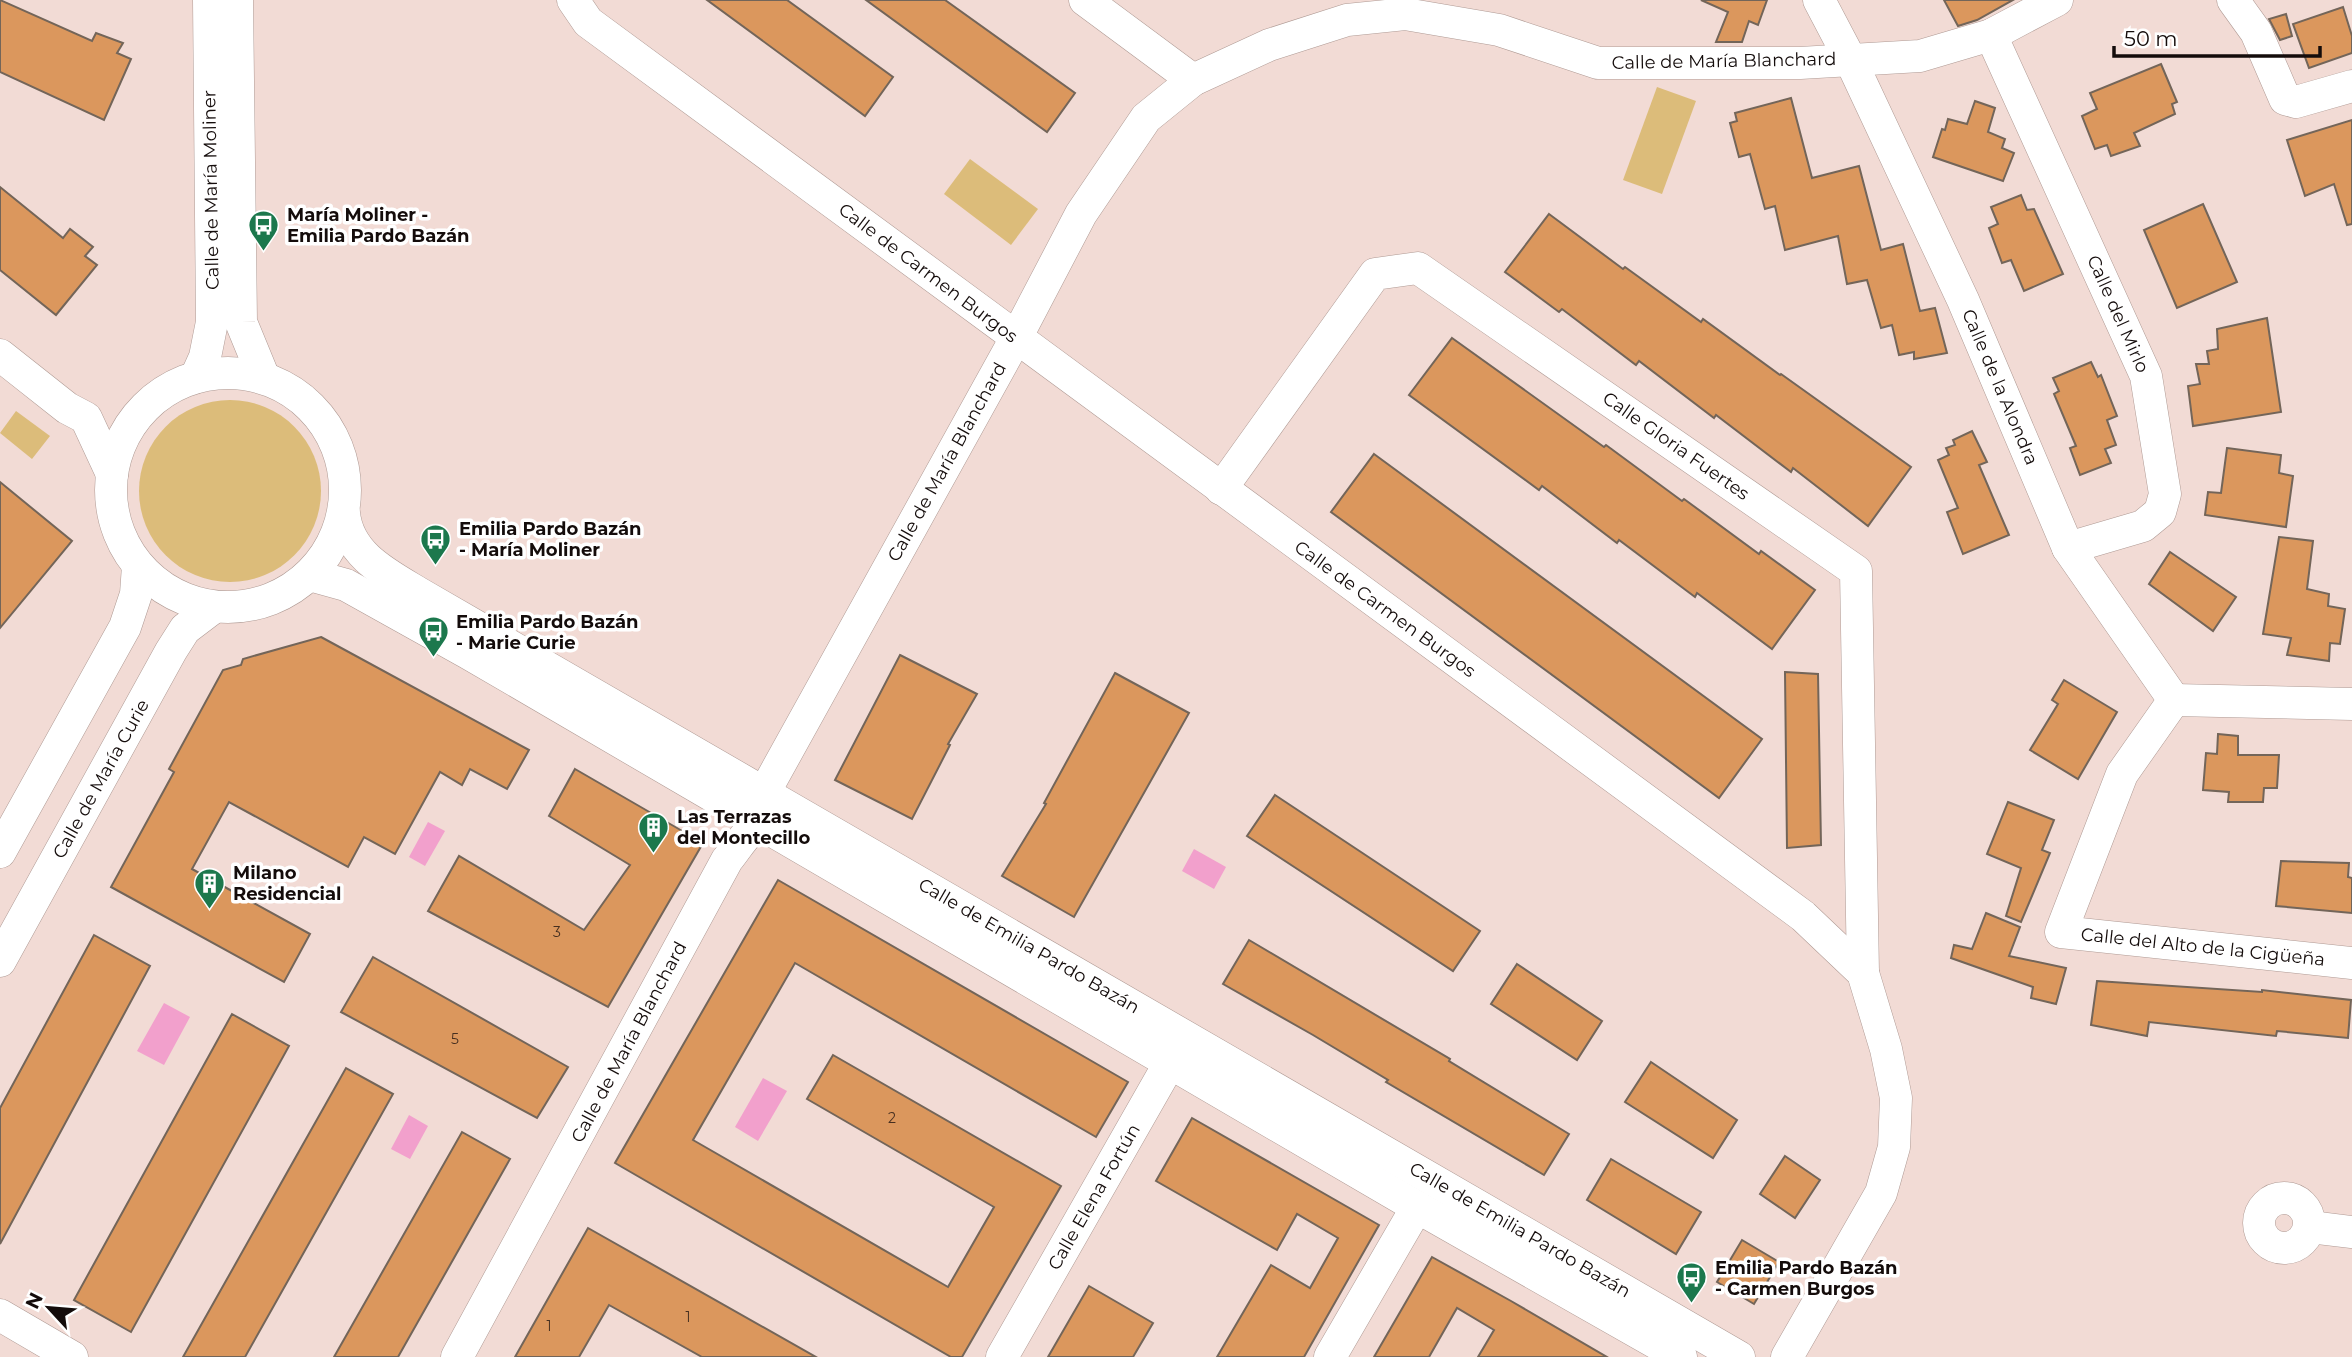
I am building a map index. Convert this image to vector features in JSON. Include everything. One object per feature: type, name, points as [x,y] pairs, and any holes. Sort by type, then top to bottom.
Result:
[{"type":"street","name":"Calle de María Moliner","points":[[196,377],[205,357],[212,322],[209,0]]},
{"type":"street","name":"Calle de María Moliner","points":[[237,0],[241,322],[264,378]]},
{"type":"street","name":"Calle de Carmen Burgos","points":[[573,0],[588,22],[1803,916],[1863,973],[1886,1049],[1896,1098],[1894,1147],[1881,1193],[1787,1357]]},
{"type":"street","points":[[1085,0],[1193,79]]},
{"type":"street","points":[[1479,0],[1499,30]]},
{"type":"street","name":"Calle de la Alondra","points":[[1819,0],[1850,59],[1963,300],[2068,548],[2174,700]]},
{"type":"street","name":"Calle de María Blanchard","points":[[764,793],[1016,338],[1081,214],[1146,118],[1193,79],[1269,45],[1347,20],[1405,14],[1499,30],[1598,63],[1800,63],[1920,56],[1991,35],[2057,0]]},
{"type":"street","points":[[2234,0],[2256,32],[2286,99],[2296,102],[2352,86]]},
{"type":"street","name":"Calle del Mirlo","points":[[1991,35],[2146,376],[2165,494],[2160,512],[2143,526],[2068,548]]},
{"type":"street","name":"Calle Gloria Fuertes","points":[[1221,489],[1375,274],[1418,268],[1856,570],[1863,973]]},
{"type":"street","points":[[0,355],[67,408],[86,418],[141,411]]},
{"type":"street","points":[[230,373],[264,378],[295,393],[320,416],[338,446],[346,479],[344,513],[331,547],[310,575],[289,591],[265,602],[240,608],[214,607],[172,594],[138,566],[125,546],[111,499],[112,474],[117,455],[127,432],[141,411],[173,387],[196,377],[230,373]]},
{"type":"street","points":[[86,418],[112,474]]},
{"type":"street","name":"Calle de Emilia Pardo Bazán","points":[[344,513],[345,527],[350,538],[363,556],[375,566],[490,636],[856,846],[1178,1049],[1417,1206],[1681,1357]]},
{"type":"street","points":[[0,852],[125,627],[136,594],[138,566]]},
{"type":"street","name":"Calle de Emilia Pardo Bazán","points":[[310,575],[345,585],[468,653],[757,824],[1178,1049],[1739,1357]]},
{"type":"street","name":"Calle de María Curie","points":[[0,961],[171,651],[185,629],[214,607]]},
{"type":"street","points":[[2174,700],[2352,704]]},
{"type":"street","name":"Calle del Alto de la Cigüeña","points":[[2174,700],[2122,774],[2061,932],[2352,963]]},
{"type":"street","points":[[757,824],[771,819],[783,821],[809,836],[856,846]]},
{"type":"street","name":"Calle de María Blanchard","points":[[457,1357],[727,860],[757,824]]},
{"type":"street","name":"Calle Elena Fortún","points":[[1002,1357],[1178,1049]]},
{"type":"street","points":[[1330,1357],[1417,1206]]},
{"type":"street","points":[[2310,1227],[2352,1232]]},
{"type":"street","points":[[0,1315],[72,1357]]},
{"type":"shaded area","points":[[1657,87],[1696,101],[1662,194],[1623,180]]},
{"type":"shaded area","points":[[970,159],[1038,209],[1011,245],[944,194]]},
{"type":"shaded area","points":[[230,400],[265,407],[294,427],[314,456],[321,491],[314,526],[294,555],[265,575],[230,582],[195,575],[166,555],[146,526],[139,491],[146,456],[166,427],[195,407]]},
{"type":"shaded area","points":[[16,411],[50,436],[32,459],[0,433]]},
{"type":"shaded area","points":[[428,822],[445,831],[425,866],[409,857]]},
{"type":"shaded area","points":[[1194,849],[1226,867],[1214,889],[1182,871]]},
{"type":"shaded area","points":[[164,1003],[190,1017],[164,1065],[137,1051]]},
{"type":"shaded area","points":[[763,1078],[787,1091],[758,1141],[735,1127]]},
{"type":"shaded area","points":[[409,1115],[428,1126],[410,1159],[391,1149]]},
{"type":"building","points":[[0,0],[92,41],[96,33],[123,43],[117,53],[131,59],[104,120],[0,72]]},
{"type":"building","points":[[707,0],[787,0],[893,77],[865,116]]},
{"type":"building","points":[[866,0],[945,0],[1075,93],[1047,132]]},
{"type":"building","points":[[1701,0],[1767,0],[1758,25],[1749,21],[1742,42],[1716,42],[1728,12]]},
{"type":"building","points":[[1944,0],[2013,0],[1977,20],[1958,26]]},
{"type":"building","points":[[2343,7],[2352,36],[2352,53],[2309,68],[2293,24]]},
{"type":"building","points":[[2286,14],[2292,36],[2280,40],[2269,19]]},
{"type":"building","points":[[2161,64],[2177,102],[2172,104],[2175,114],[2134,133],[2140,146],[2111,156],[2107,145],[2095,149],[2082,116],[2097,109],[2090,93]]},
{"type":"building","points":[[1791,98],[1812,178],[1859,166],[1881,250],[1903,244],[1920,311],[1935,308],[1947,353],[1914,359],[1914,352],[1899,355],[1892,325],[1881,328],[1867,280],[1847,284],[1838,236],[1785,250],[1775,206],[1765,209],[1750,154],[1739,157],[1730,123],[1737,121],[1735,113]]},
{"type":"building","points":[[1975,101],[1995,108],[1988,132],[2005,139],[2002,148],[2014,153],[2003,181],[1933,157],[1948,119],[1967,124]]},
{"type":"building","points":[[2352,120],[2352,224],[2347,225],[2334,184],[2305,196],[2287,140]]},
{"type":"building","points":[[0,187],[63,238],[70,229],[93,247],[85,256],[97,265],[56,315],[0,270]]},
{"type":"building","points":[[2021,195],[2027,210],[2034,209],[2063,274],[2024,291],[2011,260],[2002,263],[1989,228],[1998,224],[1991,207]]},
{"type":"building","points":[[2203,204],[2237,282],[2177,308],[2144,230]]},
{"type":"building","points":[[1549,214],[1623,269],[1625,267],[1701,322],[1703,319],[1911,467],[1868,526],[1793,468],[1791,472],[1639,361],[1636,365],[1562,309],[1559,312],[1505,272]]},
{"type":"building","points":[[2267,318],[2281,412],[2193,426],[2188,386],[2200,384],[2196,364],[2209,364],[2207,351],[2218,349],[2217,329]]},
{"type":"building","points":[[1452,338],[1604,447],[1606,445],[1682,501],[1684,499],[1759,554],[1761,551],[1815,590],[1772,649],[1697,593],[1695,597],[1619,540],[1617,543],[1542,486],[1539,490],[1409,395]]},
{"type":"building","points":[[2091,362],[2098,377],[2101,375],[2117,416],[2107,420],[2116,445],[2105,449],[2111,463],[2080,475],[2070,448],[2076,446],[2054,394],[2059,391],[2053,378]]},
{"type":"building","points":[[1972,431],[1987,462],[1979,465],[2009,535],[1963,554],[1947,512],[1958,508],[1938,460],[1949,455],[1946,448],[1955,445],[1953,440]]},
{"type":"building","points":[[2227,448],[2281,455],[2279,473],[2293,476],[2286,527],[2205,515],[2208,492],[2221,493]]},
{"type":"building","points":[[1374,454],[1762,739],[1719,798],[1331,512]]},
{"type":"building","points":[[0,482],[72,541],[0,628]]},
{"type":"building","points":[[2279,537],[2313,541],[2307,589],[2329,594],[2328,606],[2345,609],[2340,644],[2330,643],[2329,661],[2287,655],[2291,638],[2263,634]]},
{"type":"building","points":[[2170,552],[2236,597],[2213,631],[2149,584]]},
{"type":"building","points":[[321,637],[529,750],[507,789],[470,769],[462,785],[440,772],[395,854],[364,837],[348,867],[229,802],[192,869],[310,934],[284,982],[111,887],[174,772],[169,769],[223,670],[241,665],[243,659]]},
{"type":"building","points":[[900,655],[977,694],[948,744],[950,745],[912,819],[835,780]]},
{"type":"building","points":[[1785,672],[1818,674],[1821,845],[1787,848]]},
{"type":"building","points":[[1115,673],[1189,713],[1074,917],[1002,876],[1046,804],[1044,803]]},
{"type":"building","points":[[2064,680],[2117,712],[2078,779],[2030,750],[2058,704],[2052,700]]},
{"type":"building","points":[[2218,734],[2238,736],[2238,755],[2279,755],[2277,788],[2264,788],[2263,802],[2228,802],[2229,792],[2203,790],[2206,753],[2217,754]]},
{"type":"building","points":[[575,769],[703,843],[608,1007],[428,911],[459,856],[584,930],[630,865],[549,816]]},
{"type":"building","points":[[1275,795],[1480,931],[1453,971],[1247,836]]},
{"type":"building","points":[[2008,802],[2054,820],[2042,850],[2050,853],[2021,922],[2006,916],[2021,868],[1987,854]]},
{"type":"building","points":[[2281,861],[2349,863],[2352,913],[2276,906]]},
{"type":"building","points":[[778,880],[1128,1082],[1096,1137],[795,963],[693,1140],[948,1287],[994,1207],[807,1099],[833,1055],[1061,1186],[962,1357],[951,1357],[615,1163]]},
{"type":"building","points":[[1986,913],[2020,927],[2009,956],[2066,968],[2056,1004],[2031,998],[2033,987],[1951,958],[1954,945],[1972,949]]},
{"type":"building","points":[[94,935],[150,966],[0,1244],[0,1108]]},
{"type":"building","points":[[1249,940],[1450,1059],[1449,1061],[1569,1134],[1544,1175],[1386,1082],[1388,1080],[1313,1035],[1223,984]]},
{"type":"building","points":[[373,957],[568,1067],[537,1118],[341,1012]]},
{"type":"building","points":[[1517,964],[1602,1021],[1577,1060],[1491,1004]]},
{"type":"building","points":[[2097,981],[2262,990],[2351,1000],[2348,1038],[2277,1031],[2276,1036],[2149,1022],[2147,1036],[2091,1025]]},
{"type":"building","points":[[232,1014],[289,1046],[131,1332],[74,1300]]},
{"type":"building","points":[[1651,1062],[1737,1120],[1713,1158],[1625,1102]]},
{"type":"building","points":[[346,1068],[393,1094],[245,1357],[183,1357]]},
{"type":"building","points":[[1192,1118],[1379,1225],[1304,1357],[1217,1357],[1271,1265],[1310,1288],[1338,1238],[1297,1214],[1277,1250],[1156,1181]]},
{"type":"building","points":[[462,1132],[510,1159],[398,1357],[334,1357]]},
{"type":"building","points":[[1785,1156],[1820,1180],[1795,1218],[1760,1194]]},
{"type":"building","points":[[1611,1159],[1701,1212],[1676,1254],[1587,1200]]},
{"type":"building","points":[[588,1228],[816,1357],[702,1357],[609,1305],[579,1357],[515,1357]]},
{"type":"building","points":[[1742,1240],[1779,1262],[1754,1304],[1717,1282]]},
{"type":"building","points":[[1432,1257],[1607,1357],[1478,1357],[1494,1330],[1457,1308],[1429,1357],[1374,1357]]},
{"type":"building","points":[[1089,1286],[1153,1323],[1133,1357],[1048,1357]]},
{"type":"place","name":"María Moliner - Emilia Pardo Bazán","points":[[264,252]]},
{"type":"place","name":"Emilia Pardo Bazán - María Moliner","points":[[436,566]]},
{"type":"place","name":"Emilia Pardo Bazán - Marie Curie","points":[[433,659]]},
{"type":"place","name":"Las Terrazas del Montecillo","points":[[654,854]]},
{"type":"place","name":"Milano Residencial","points":[[210,910]]},
{"type":"place","name":"Emilia Pardo Bazán - Carmen Burgos","points":[[1692,1305]]}]
